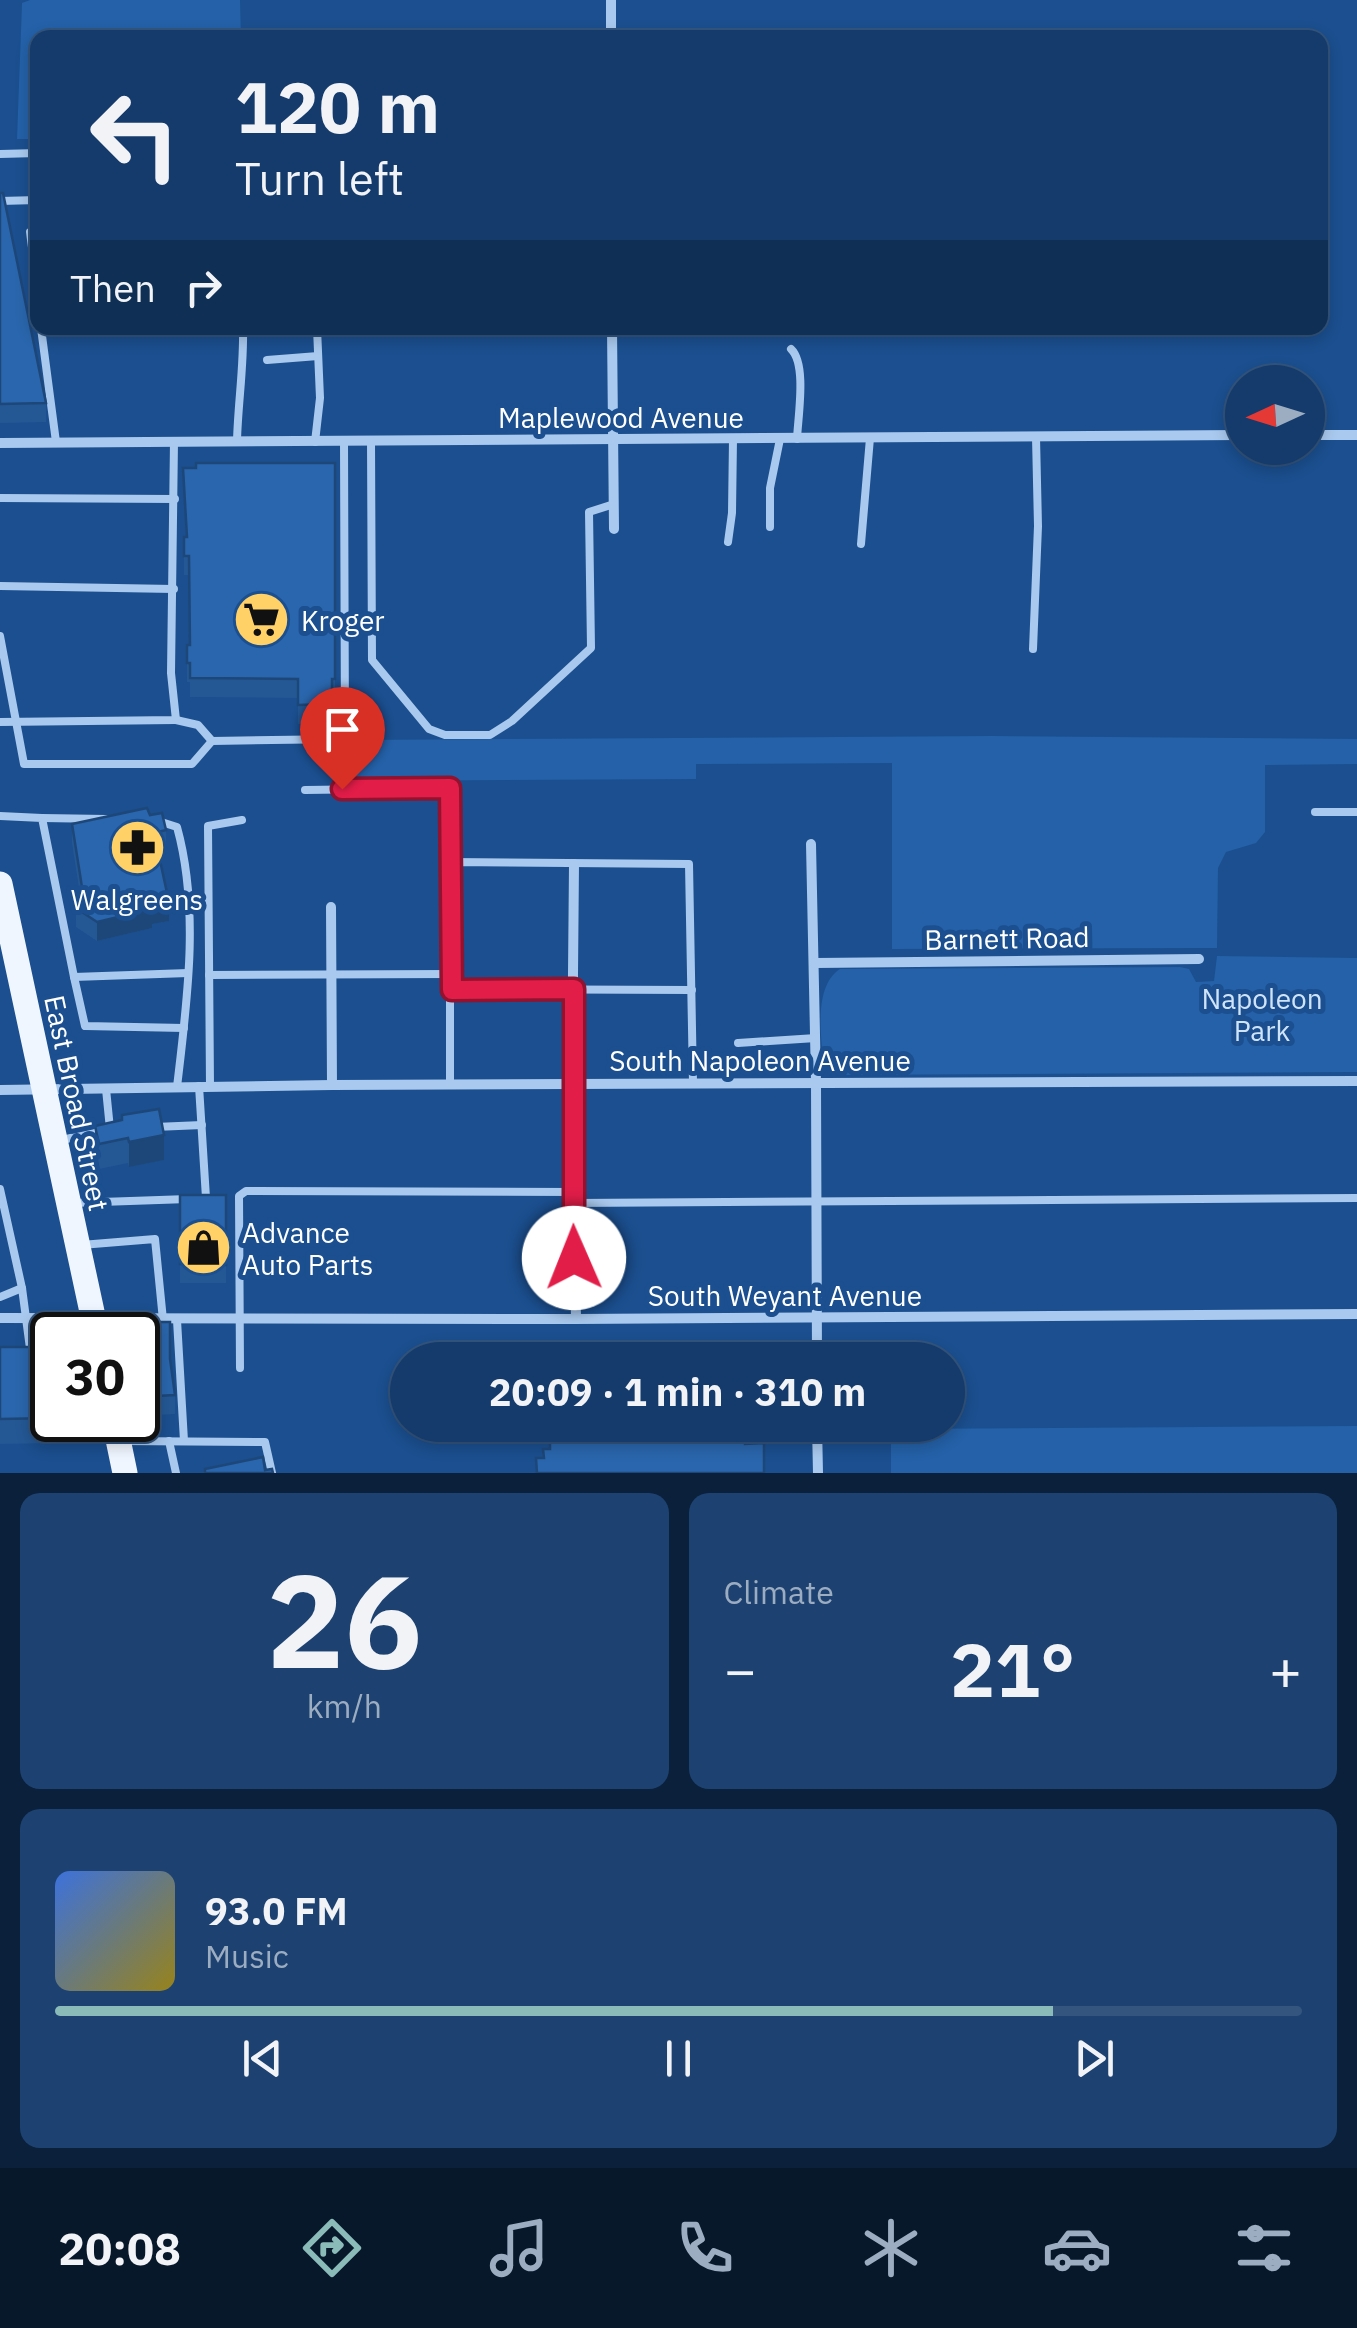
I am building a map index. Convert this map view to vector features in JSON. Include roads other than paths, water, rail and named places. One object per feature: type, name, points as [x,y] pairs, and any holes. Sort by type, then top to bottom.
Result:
[{"type":"main road","name":"East Broad Street","points":[[1,889],[91,1312]]},
{"type":"main road","points":[[118,1442],[124,1473]]},
{"type":"street","points":[[610,0],[611,30]]},
{"type":"street","points":[[612,335],[614,529]]},
{"type":"street","name":"Maplewood Avenue","points":[[0,443],[1225,435]]},
{"type":"street","points":[[1325,435],[1357,435]]},
{"type":"street","points":[[811,844],[817,1342]]},
{"type":"street","points":[[574,864],[576,1319]]},
{"type":"street","points":[[331,907],[332,1085]]},
{"type":"street","name":"Barnett Road","points":[[814,963],[1199,959]]},
{"type":"street","name":"South Napoleon Avenue","points":[[0,1090],[572,1083],[1357,1081]]},
{"type":"street","name":"South Weyant Avenue","points":[[160,1320],[1357,1314]]},
{"type":"street","name":"South Weyant Avenue","points":[[0,1318],[30,1319]]},
{"type":"street","points":[[818,1442],[818,1473]]},
{"type":"lane","points":[[0,154],[30,153]]},
{"type":"lane","points":[[0,202],[30,200]]},
{"type":"lane","points":[[43,335],[56,442]]},
{"type":"lane","points":[[237,441],[243,335]]},
{"type":"lane","points":[[314,442],[320,398],[317,335]]},
{"type":"lane","points":[[790,349],[796,353],[800,366],[797,438]]},
{"type":"lane","points":[[267,360],[318,356]]},
{"type":"lane","points":[[1033,649],[1038,526],[1036,437]]},
{"type":"lane","points":[[860,544],[870,438]]},
{"type":"lane","points":[[728,542],[733,439]]},
{"type":"lane","points":[[770,527],[770,488],[780,439]]},
{"type":"lane","points":[[174,441],[171,674],[176,720]]},
{"type":"lane","points":[[371,441],[372,660],[429,729],[446,735],[490,734],[501,728],[591,648],[588,512],[614,504]]},
{"type":"lane","points":[[0,636],[24,764],[192,764],[212,741],[345,739],[344,442]]},
{"type":"lane","points":[[0,498],[174,499]]},
{"type":"lane","points":[[0,586],[174,589]]},
{"type":"lane","points":[[0,722],[176,720],[198,725],[212,741]]},
{"type":"lane","points":[[306,790],[450,788],[450,1084]]},
{"type":"lane","points":[[1314,812],[1357,812]]},
{"type":"lane","points":[[0,816],[119,820]]},
{"type":"lane","points":[[42,818],[85,1026],[184,1028]]},
{"type":"lane","points":[[138,820],[157,820],[178,827],[187,863],[188,973],[177,1087]]},
{"type":"lane","points":[[68,1203],[206,1198],[202,1125],[209,975],[208,826],[242,820]]},
{"type":"lane","points":[[450,862],[689,864],[692,1083]]},
{"type":"lane","points":[[74,977],[188,973]]},
{"type":"lane","points":[[209,975],[452,974]]},
{"type":"lane","points":[[452,990],[692,990]]},
{"type":"lane","points":[[738,1043],[816,1038]]},
{"type":"lane","points":[[106,1089],[110,1130]]},
{"type":"lane","points":[[147,1128],[202,1125]]},
{"type":"lane","points":[[54,1141],[129,1128]]},
{"type":"lane","points":[[0,1189],[22,1288],[30,1347]]},
{"type":"lane","points":[[240,1368],[239,1196],[246,1192],[816,1200],[1357,1198]]},
{"type":"lane","points":[[76,1245],[155,1239],[163,1320]]},
{"type":"lane","points":[[0,1297],[22,1288]]},
{"type":"lane","points":[[177,1320],[184,1441]]},
{"type":"lane","points":[[16,1358],[30,1358]]},
{"type":"lane","points":[[160,1439],[265,1442],[272,1473]]},
{"type":"lane","points":[[169,1441],[176,1473]]},
{"type":"place","name":"Kroger","points":[[262,620]]},
{"type":"place","name":"Walgreens","points":[[137,848]]},
{"type":"place","name":"Advance Auto Parts","points":[[203,1248]]},
{"type":"park label","name":"Napoleon Park","points":[[1262,1014]]}]
